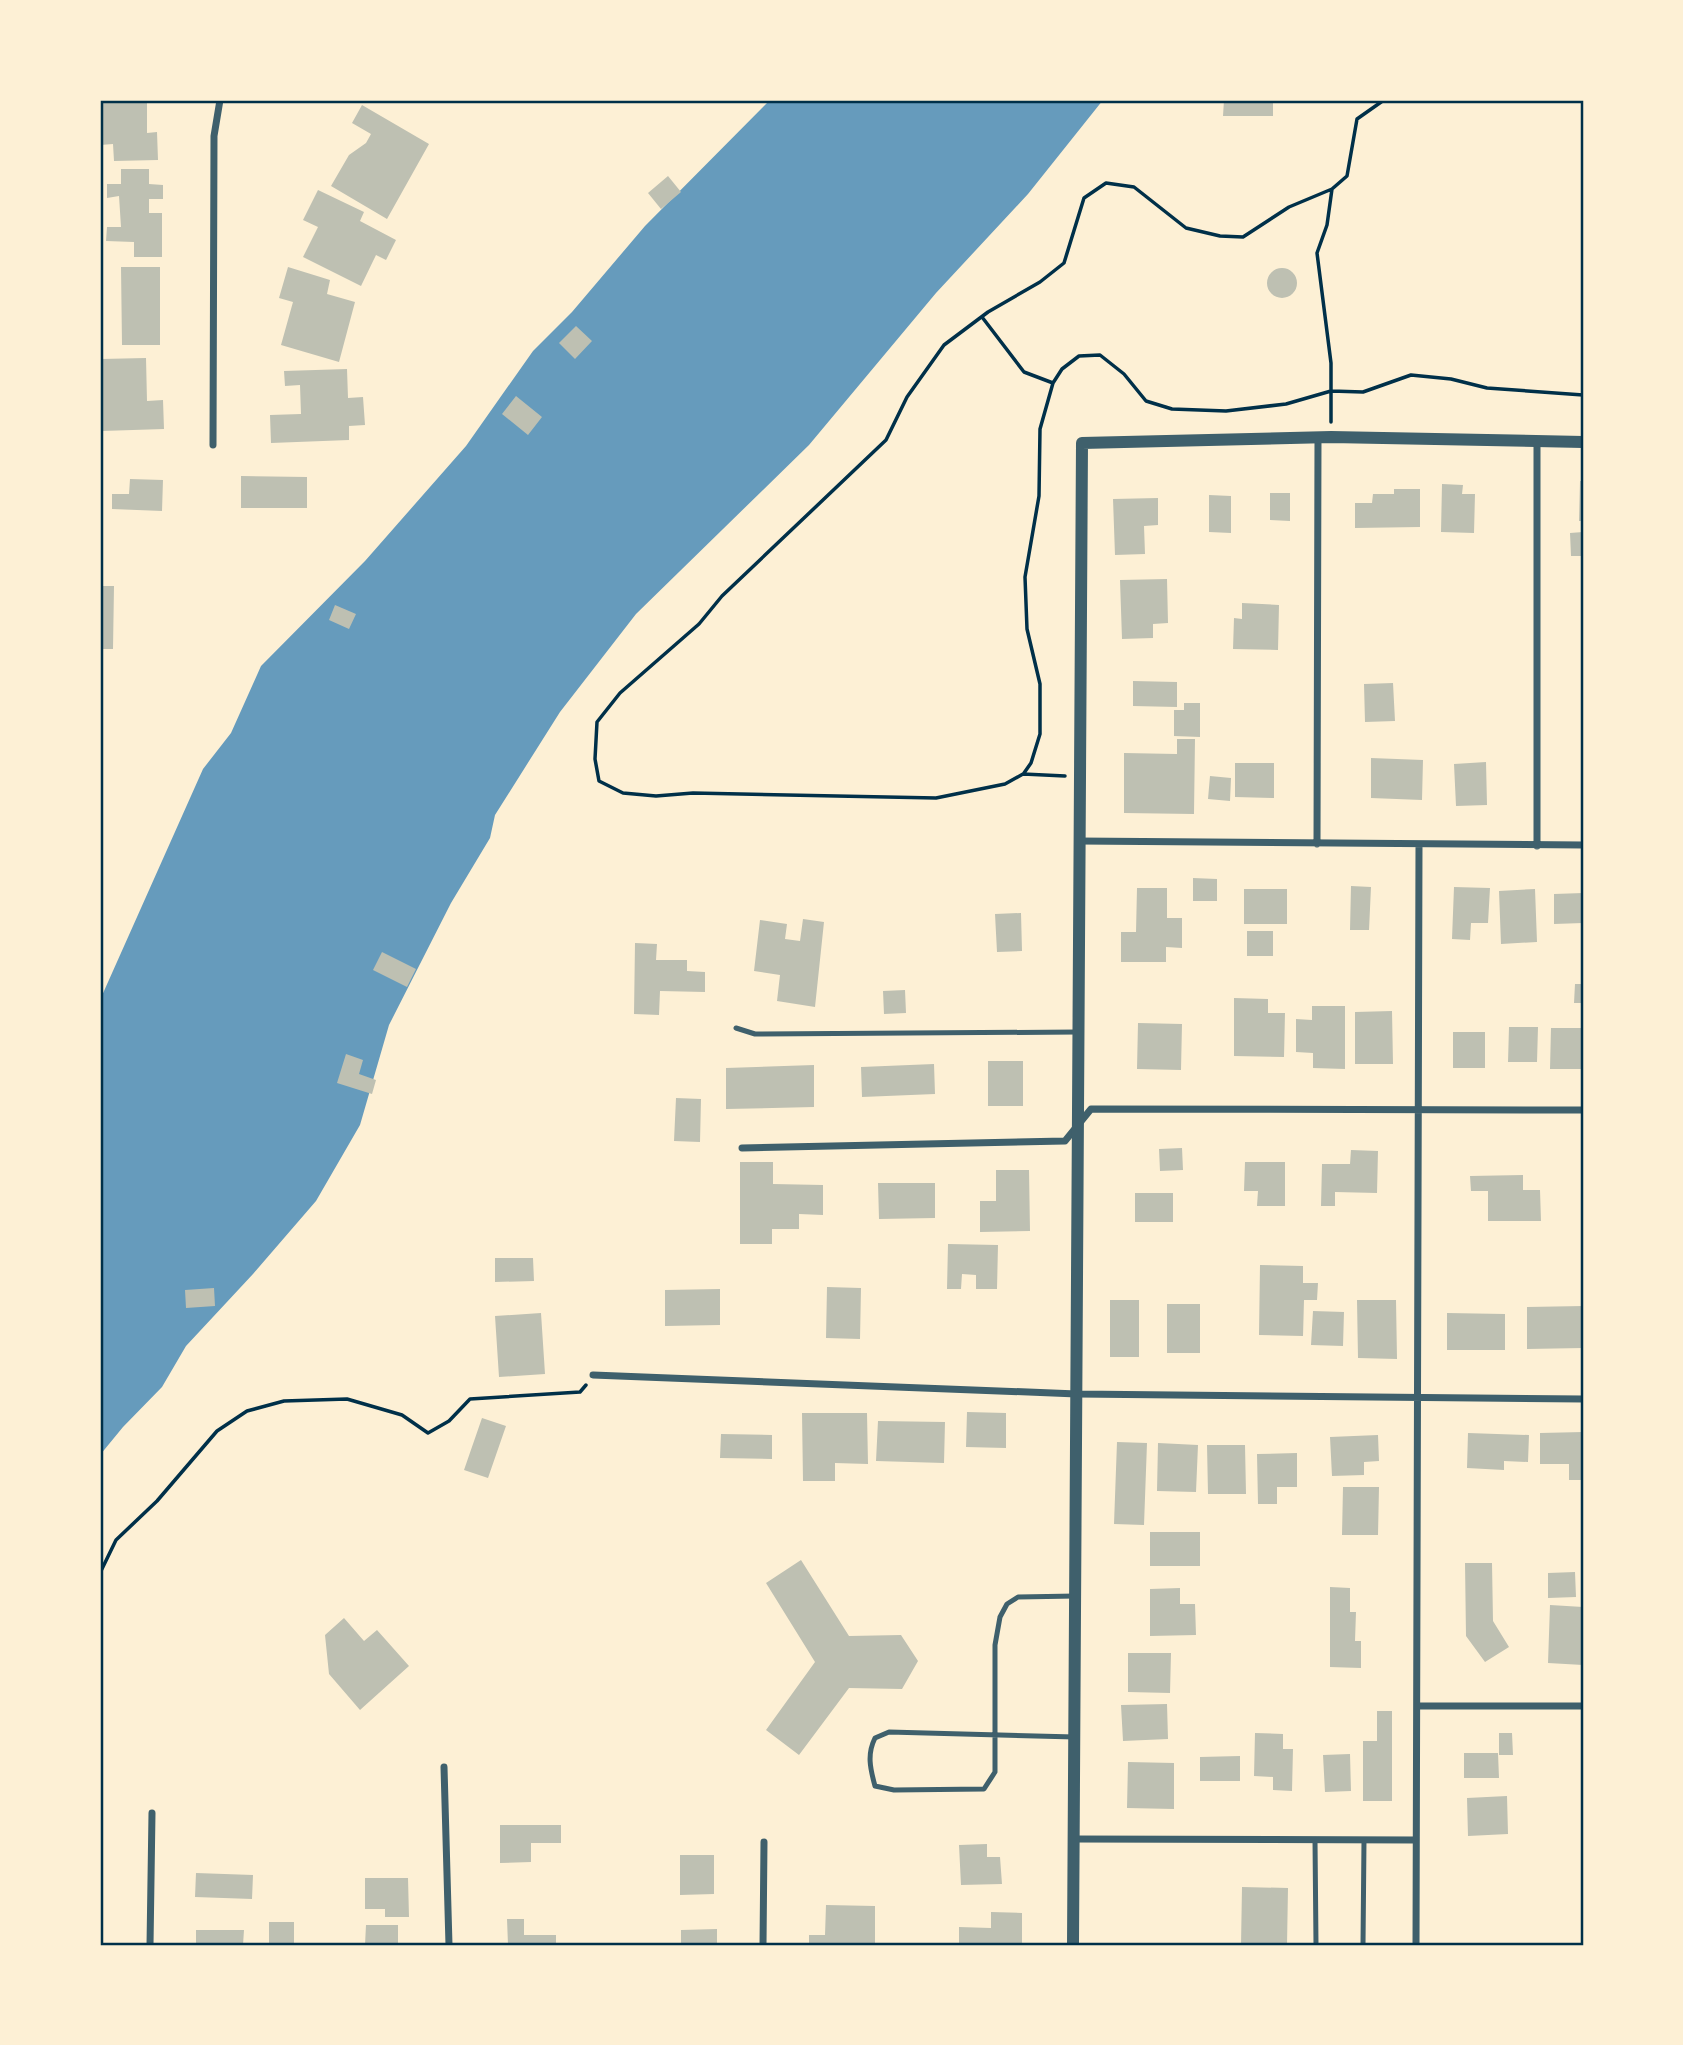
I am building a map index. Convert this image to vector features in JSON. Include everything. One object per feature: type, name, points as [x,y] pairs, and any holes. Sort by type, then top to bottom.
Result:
[{"type":"street","points":[[213,445],[214,136],[220,100]]},
{"type":"street","points":[[1317,844],[1318,437]]},
{"type":"street","points":[[1073,1945],[1082,443],[1318,437],[1583,442]]},
{"type":"street","points":[[1537,442],[1537,846]]},
{"type":"street","points":[[1078,841],[1583,845]]},
{"type":"street","points":[[1416,1945],[1419,844]]},
{"type":"street","points":[[742,1148],[1065,1141],[1091,1109],[1583,1110]]},
{"type":"street","points":[[593,1375],[1077,1394],[1583,1399]]},
{"type":"street","points":[[1417,1706],[1583,1706]]},
{"type":"street","points":[[444,1767],[449,1945]]},
{"type":"street","points":[[150,1945],[152,1814]]},
{"type":"street","points":[[1074,1839],[1416,1840]]},
{"type":"street","points":[[763,1945],[764,1842]]},
{"type":"lane","points":[[736,1028],[755,1034],[1078,1032]]},
{"type":"lane","points":[[1075,1737],[993,1735],[889,1732],[875,1738],[870,1748],[869,1766],[875,1786],[894,1790],[984,1789],[995,1772],[993,1735],[995,1645],[1000,1617],[1007,1604],[1018,1597],[1076,1596]]},
{"type":"lane","points":[[1315,1840],[1315,1945]]},
{"type":"lane","points":[[1363,1945],[1364,1840]]},
{"type":"path","points":[[1384,100],[1357,119],[1348,176],[1332,189],[1289,207],[1243,237],[1220,236],[1186,228],[1134,187],[1106,183],[1084,198],[1065,263],[944,345],[907,397],[886,440],[722,596],[699,624],[620,693],[597,722],[595,759],[599,781],[622,793],[656,796],[693,793],[936,797],[1005,784],[1023,774],[1031,763],[1040,734],[1040,684],[1027,629],[1025,577],[1039,496],[1040,429],[1053,383],[1062,369],[1079,356],[1100,355],[1124,374],[1146,401],[1172,409],[1226,411],[1286,404],[1331,391],[1363,392],[1411,375],[1451,379],[1487,388],[1583,395]]},
{"type":"path","points":[[1331,422],[1331,363],[1317,253],[1327,225],[1332,189]]},
{"type":"path","points":[[982,317],[1024,372],[1053,383]]},
{"type":"path","points":[[1023,774],[1067,776]]},
{"type":"path","points":[[100,1573],[116,1540],[157,1501],[217,1431],[247,1411],[285,1401],[347,1399],[402,1415],[428,1433],[449,1421],[470,1399],[580,1392],[593,1375]]},
{"type":"water","points":[[770,100],[1103,100],[1028,194],[936,293],[809,445],[636,614],[560,712],[495,815],[490,838],[451,903],[389,1025],[360,1125],[316,1201],[186,1346],[162,1387],[100,1455],[100,1000],[203,769],[231,733],[261,666],[365,561],[466,446],[533,351],[572,312],[645,226]]},
{"type":"building","points":[[100,100],[147,100],[147,133],[157,132],[158,160],[114,161],[113,144],[100,145]]},
{"type":"building","points":[[1224,100],[1273,100],[1273,116],[1223,116]]},
{"type":"building","points":[[362,105],[429,144],[387,219],[331,186],[349,155],[366,143],[371,134],[352,123]]},
{"type":"building","points":[[121,169],[149,169],[149,184],[163,185],[163,199],[149,199],[149,213],[162,213],[162,257],[134,257],[134,242],[106,241],[107,227],[121,227],[119,196],[107,198],[107,184],[121,184]]},
{"type":"building","points":[[668,176],[681,192],[661,209],[648,193]]},
{"type":"building","points":[[318,190],[364,212],[360,221],[396,240],[386,260],[376,255],[361,286],[303,257],[318,227],[303,220]]},
{"type":"building","points":[[121,267],[160,267],[160,345],[122,345]]},
{"type":"building","points":[[288,267],[330,280],[327,294],[355,302],[339,362],[281,345],[293,302],[279,298]]},
{"type":"building","points":[[1282,268],[1288,269],[1296,277],[1296,289],[1288,297],[1282,298],[1276,297],[1268,289],[1267,283],[1268,277],[1276,269]]},
{"type":"building","points":[[576,326],[592,341],[575,359],[559,343]]},
{"type":"building","points":[[146,358],[147,401],[163,400],[164,429],[102,431],[101,359]]},
{"type":"building","points":[[347,369],[348,398],[363,397],[365,425],[349,426],[349,440],[271,443],[270,415],[301,414],[300,385],[285,386],[284,371]]},
{"type":"building","points":[[516,396],[542,417],[528,435],[502,414]]},
{"type":"building","points":[[241,476],[307,477],[307,508],[241,508]]},
{"type":"building","points":[[130,479],[163,480],[162,511],[112,509],[112,494],[129,494]]},
{"type":"building","points":[[1580,481],[1583,481],[1583,521],[1579,521]]},
{"type":"building","points":[[1442,484],[1463,485],[1462,494],[1475,494],[1474,533],[1441,532]]},
{"type":"building","points":[[1394,489],[1420,489],[1420,527],[1355,528],[1355,503],[1372,503],[1373,494],[1394,494]]},
{"type":"building","points":[[1270,493],[1290,493],[1290,521],[1270,520]]},
{"type":"building","points":[[1209,495],[1231,496],[1231,533],[1209,532]]},
{"type":"building","points":[[1158,498],[1158,525],[1144,526],[1145,554],[1115,555],[1113,499]]},
{"type":"building","points":[[1583,532],[1583,556],[1571,556],[1570,533]]},
{"type":"building","points":[[1167,579],[1168,623],[1153,624],[1153,638],[1122,639],[1120,580]]},
{"type":"building","points":[[100,586],[114,586],[113,649],[100,649]]},
{"type":"building","points":[[1242,603],[1279,605],[1278,650],[1233,649],[1234,618],[1242,619]]},
{"type":"building","points":[[335,605],[356,614],[349,629],[329,620]]},
{"type":"building","points":[[1133,681],[1177,682],[1177,707],[1133,706]]},
{"type":"building","points":[[1393,683],[1395,721],[1365,722],[1364,684]]},
{"type":"building","points":[[1184,703],[1200,703],[1200,737],[1174,736],[1174,710],[1184,710]]},
{"type":"building","points":[[1177,739],[1195,739],[1194,814],[1124,813],[1124,753],[1177,754]]},
{"type":"building","points":[[1371,758],[1423,760],[1422,800],[1371,798]]},
{"type":"building","points":[[1486,762],[1487,805],[1456,806],[1454,764]]},
{"type":"building","points":[[1235,763],[1274,763],[1274,798],[1235,797]]},
{"type":"building","points":[[1210,776],[1231,778],[1230,801],[1208,799]]},
{"type":"building","points":[[1193,878],[1217,879],[1217,901],[1193,901]]},
{"type":"building","points":[[1351,886],[1371,887],[1369,930],[1350,930]]},
{"type":"building","points":[[1454,887],[1490,888],[1488,923],[1471,923],[1470,940],[1452,939]]},
{"type":"building","points":[[1137,888],[1167,888],[1167,918],[1182,918],[1182,948],[1166,947],[1166,962],[1121,962],[1121,932],[1136,932]]},
{"type":"building","points":[[1244,889],[1287,889],[1287,924],[1244,924]]},
{"type":"building","points":[[1535,889],[1537,942],[1501,944],[1499,891]]},
{"type":"building","points":[[1583,893],[1583,923],[1554,924],[1554,894]]},
{"type":"building","points":[[1021,913],[1022,951],[997,952],[995,914]]},
{"type":"building","points":[[803,919],[824,922],[815,1007],[777,1001],[780,975],[754,971],[760,920],[787,924],[785,939],[800,941]]},
{"type":"building","points":[[1247,931],[1273,931],[1273,956],[1247,956]]},
{"type":"building","points":[[635,943],[657,944],[656,960],[687,960],[687,971],[705,972],[705,992],[660,991],[659,1015],[634,1014]]},
{"type":"building","points":[[382,952],[416,969],[407,987],[373,970]]},
{"type":"building","points":[[1575,984],[1583,984],[1583,1003],[1574,1003]]},
{"type":"building","points":[[905,990],[906,1013],[884,1014],[883,991]]},
{"type":"building","points":[[1234,998],[1268,999],[1268,1013],[1285,1013],[1284,1057],[1234,1056]]},
{"type":"building","points":[[1312,1006],[1345,1006],[1345,1069],[1313,1068],[1313,1053],[1296,1052],[1296,1019],[1312,1020]]},
{"type":"building","points":[[1392,1011],[1393,1064],[1355,1064],[1355,1012]]},
{"type":"building","points":[[1138,1023],[1182,1024],[1181,1070],[1137,1069]]},
{"type":"building","points":[[1509,1027],[1538,1027],[1537,1062],[1508,1062]]},
{"type":"building","points":[[1551,1028],[1581,1028],[1581,1069],[1550,1069]]},
{"type":"building","points":[[1453,1032],[1485,1032],[1485,1068],[1453,1068]]},
{"type":"building","points":[[346,1054],[363,1060],[359,1074],[376,1080],[372,1094],[337,1083]]},
{"type":"building","points":[[988,1061],[1023,1061],[1023,1106],[988,1106]]},
{"type":"building","points":[[934,1064],[935,1094],[862,1097],[861,1067]]},
{"type":"building","points":[[814,1065],[814,1107],[726,1109],[726,1068]]},
{"type":"building","points":[[676,1098],[701,1099],[700,1142],[674,1141]]},
{"type":"building","points":[[1182,1148],[1183,1170],[1160,1171],[1159,1149]]},
{"type":"building","points":[[1351,1150],[1378,1151],[1377,1193],[1335,1192],[1335,1206],[1321,1206],[1322,1164],[1350,1164]]},
{"type":"building","points":[[740,1162],[773,1162],[773,1184],[823,1185],[823,1215],[799,1214],[799,1229],[772,1229],[772,1244],[740,1244]]},
{"type":"building","points":[[1245,1162],[1285,1162],[1285,1206],[1257,1206],[1258,1191],[1244,1191]]},
{"type":"building","points":[[996,1170],[1029,1170],[1030,1231],[980,1232],[980,1201],[996,1201]]},
{"type":"building","points":[[1523,1175],[1523,1190],[1540,1190],[1541,1221],[1488,1221],[1488,1191],[1471,1191],[1470,1176]]},
{"type":"building","points":[[878,1183],[935,1183],[935,1218],[879,1219]]},
{"type":"building","points":[[1135,1193],[1173,1193],[1173,1222],[1135,1222]]},
{"type":"building","points":[[948,1244],[998,1245],[997,1289],[976,1289],[976,1275],[962,1274],[961,1289],[947,1289]]},
{"type":"building","points":[[495,1258],[533,1258],[534,1281],[495,1282]]},
{"type":"building","points":[[1260,1265],[1303,1266],[1303,1283],[1318,1283],[1317,1300],[1304,1300],[1303,1336],[1259,1335]]},
{"type":"building","points":[[827,1287],[861,1288],[860,1339],[826,1338]]},
{"type":"building","points":[[214,1288],[215,1306],[186,1308],[185,1290]]},
{"type":"building","points":[[720,1289],[720,1325],[665,1326],[665,1290]]},
{"type":"building","points":[[1110,1300],[1139,1300],[1139,1357],[1110,1357]]},
{"type":"building","points":[[1357,1300],[1396,1300],[1397,1359],[1358,1358]]},
{"type":"building","points":[[1167,1304],[1200,1304],[1200,1353],[1167,1353]]},
{"type":"building","points":[[1583,1306],[1583,1348],[1527,1349],[1527,1307]]},
{"type":"building","points":[[1313,1311],[1344,1312],[1343,1346],[1311,1345]]},
{"type":"building","points":[[541,1313],[545,1374],[499,1377],[495,1316]]},
{"type":"building","points":[[1447,1313],[1505,1314],[1505,1350],[1447,1350]]},
{"type":"building","points":[[967,1412],[1006,1413],[1006,1448],[966,1447]]},
{"type":"building","points":[[802,1413],[867,1413],[868,1464],[835,1463],[835,1481],[803,1481]]},
{"type":"building","points":[[482,1418],[506,1426],[488,1478],[464,1470]]},
{"type":"building","points":[[878,1421],[945,1422],[944,1463],[876,1461]]},
{"type":"building","points":[[1583,1432],[1583,1480],[1569,1480],[1569,1464],[1540,1464],[1540,1433]]},
{"type":"building","points":[[1468,1433],[1529,1435],[1528,1462],[1504,1461],[1504,1470],[1467,1468]]},
{"type":"building","points":[[721,1434],[772,1435],[772,1459],[720,1458]]},
{"type":"building","points":[[1378,1435],[1379,1461],[1364,1462],[1364,1475],[1332,1476],[1330,1437]]},
{"type":"building","points":[[1117,1442],[1147,1443],[1144,1525],[1114,1524]]},
{"type":"building","points":[[1158,1443],[1198,1445],[1196,1492],[1157,1491]]},
{"type":"building","points":[[1207,1445],[1245,1445],[1246,1494],[1208,1494]]},
{"type":"building","points":[[1297,1453],[1297,1487],[1277,1487],[1277,1504],[1258,1504],[1257,1454]]},
{"type":"building","points":[[1343,1487],[1379,1487],[1378,1535],[1342,1535]]},
{"type":"building","points":[[1150,1532],[1200,1532],[1200,1566],[1150,1566]]},
{"type":"building","points":[[801,1560],[849,1636],[901,1635],[918,1661],[902,1689],[849,1688],[799,1755],[766,1730],[815,1662],[766,1583]]},
{"type":"building","points":[[1465,1563],[1492,1563],[1493,1621],[1509,1647],[1485,1662],[1466,1636]]},
{"type":"building","points":[[1575,1572],[1576,1597],[1548,1598],[1548,1573]]},
{"type":"building","points":[[1330,1587],[1350,1588],[1350,1612],[1356,1612],[1355,1641],[1361,1641],[1361,1668],[1330,1667]]},
{"type":"building","points":[[1180,1588],[1180,1604],[1195,1604],[1196,1635],[1150,1636],[1150,1589]]},
{"type":"building","points":[[1550,1605],[1583,1607],[1583,1665],[1548,1663]]},
{"type":"building","points":[[344,1618],[364,1641],[377,1630],[409,1666],[360,1710],[329,1674],[325,1635]]},
{"type":"building","points":[[1128,1653],[1171,1653],[1170,1693],[1128,1692]]},
{"type":"building","points":[[1167,1704],[1168,1739],[1123,1741],[1121,1705]]},
{"type":"building","points":[[1377,1711],[1392,1711],[1392,1801],[1363,1801],[1363,1741],[1377,1741]]},
{"type":"building","points":[[1255,1733],[1283,1734],[1283,1749],[1293,1749],[1292,1791],[1273,1790],[1273,1777],[1254,1776]]},
{"type":"building","points":[[1499,1733],[1512,1733],[1513,1755],[1499,1755]]},
{"type":"building","points":[[1464,1753],[1498,1753],[1499,1778],[1464,1778]]},
{"type":"building","points":[[1350,1754],[1351,1791],[1325,1792],[1323,1755]]},
{"type":"building","points":[[1240,1756],[1240,1781],[1200,1781],[1200,1757]]},
{"type":"building","points":[[1128,1762],[1174,1763],[1174,1809],[1127,1808]]},
{"type":"building","points":[[1507,1796],[1508,1834],[1468,1836],[1467,1798]]},
{"type":"building","points":[[500,1825],[561,1825],[561,1843],[531,1843],[531,1862],[500,1863]]},
{"type":"building","points":[[987,1844],[987,1857],[1000,1857],[1002,1884],[961,1885],[959,1845]]},
{"type":"building","points":[[680,1855],[714,1855],[714,1894],[680,1895]]},
{"type":"building","points":[[196,1873],[253,1875],[252,1899],[195,1897]]},
{"type":"building","points":[[365,1878],[408,1878],[409,1917],[385,1917],[385,1909],[365,1909]]},
{"type":"building","points":[[1242,1887],[1288,1888],[1287,1945],[1241,1945]]},
{"type":"building","points":[[826,1905],[875,1906],[875,1945],[809,1945],[809,1935],[825,1935]]},
{"type":"building","points":[[991,1912],[1022,1913],[1022,1945],[959,1945],[959,1927],[991,1928]]},
{"type":"building","points":[[507,1919],[524,1919],[524,1935],[556,1935],[556,1945],[508,1945]]},
{"type":"building","points":[[269,1922],[294,1922],[294,1945],[269,1945]]},
{"type":"building","points":[[366,1925],[398,1925],[398,1945],[365,1945]]},
{"type":"building","points":[[717,1929],[717,1945],[681,1945],[681,1930]]},
{"type":"building","points":[[196,1930],[244,1930],[243,1945],[196,1945]]}]
